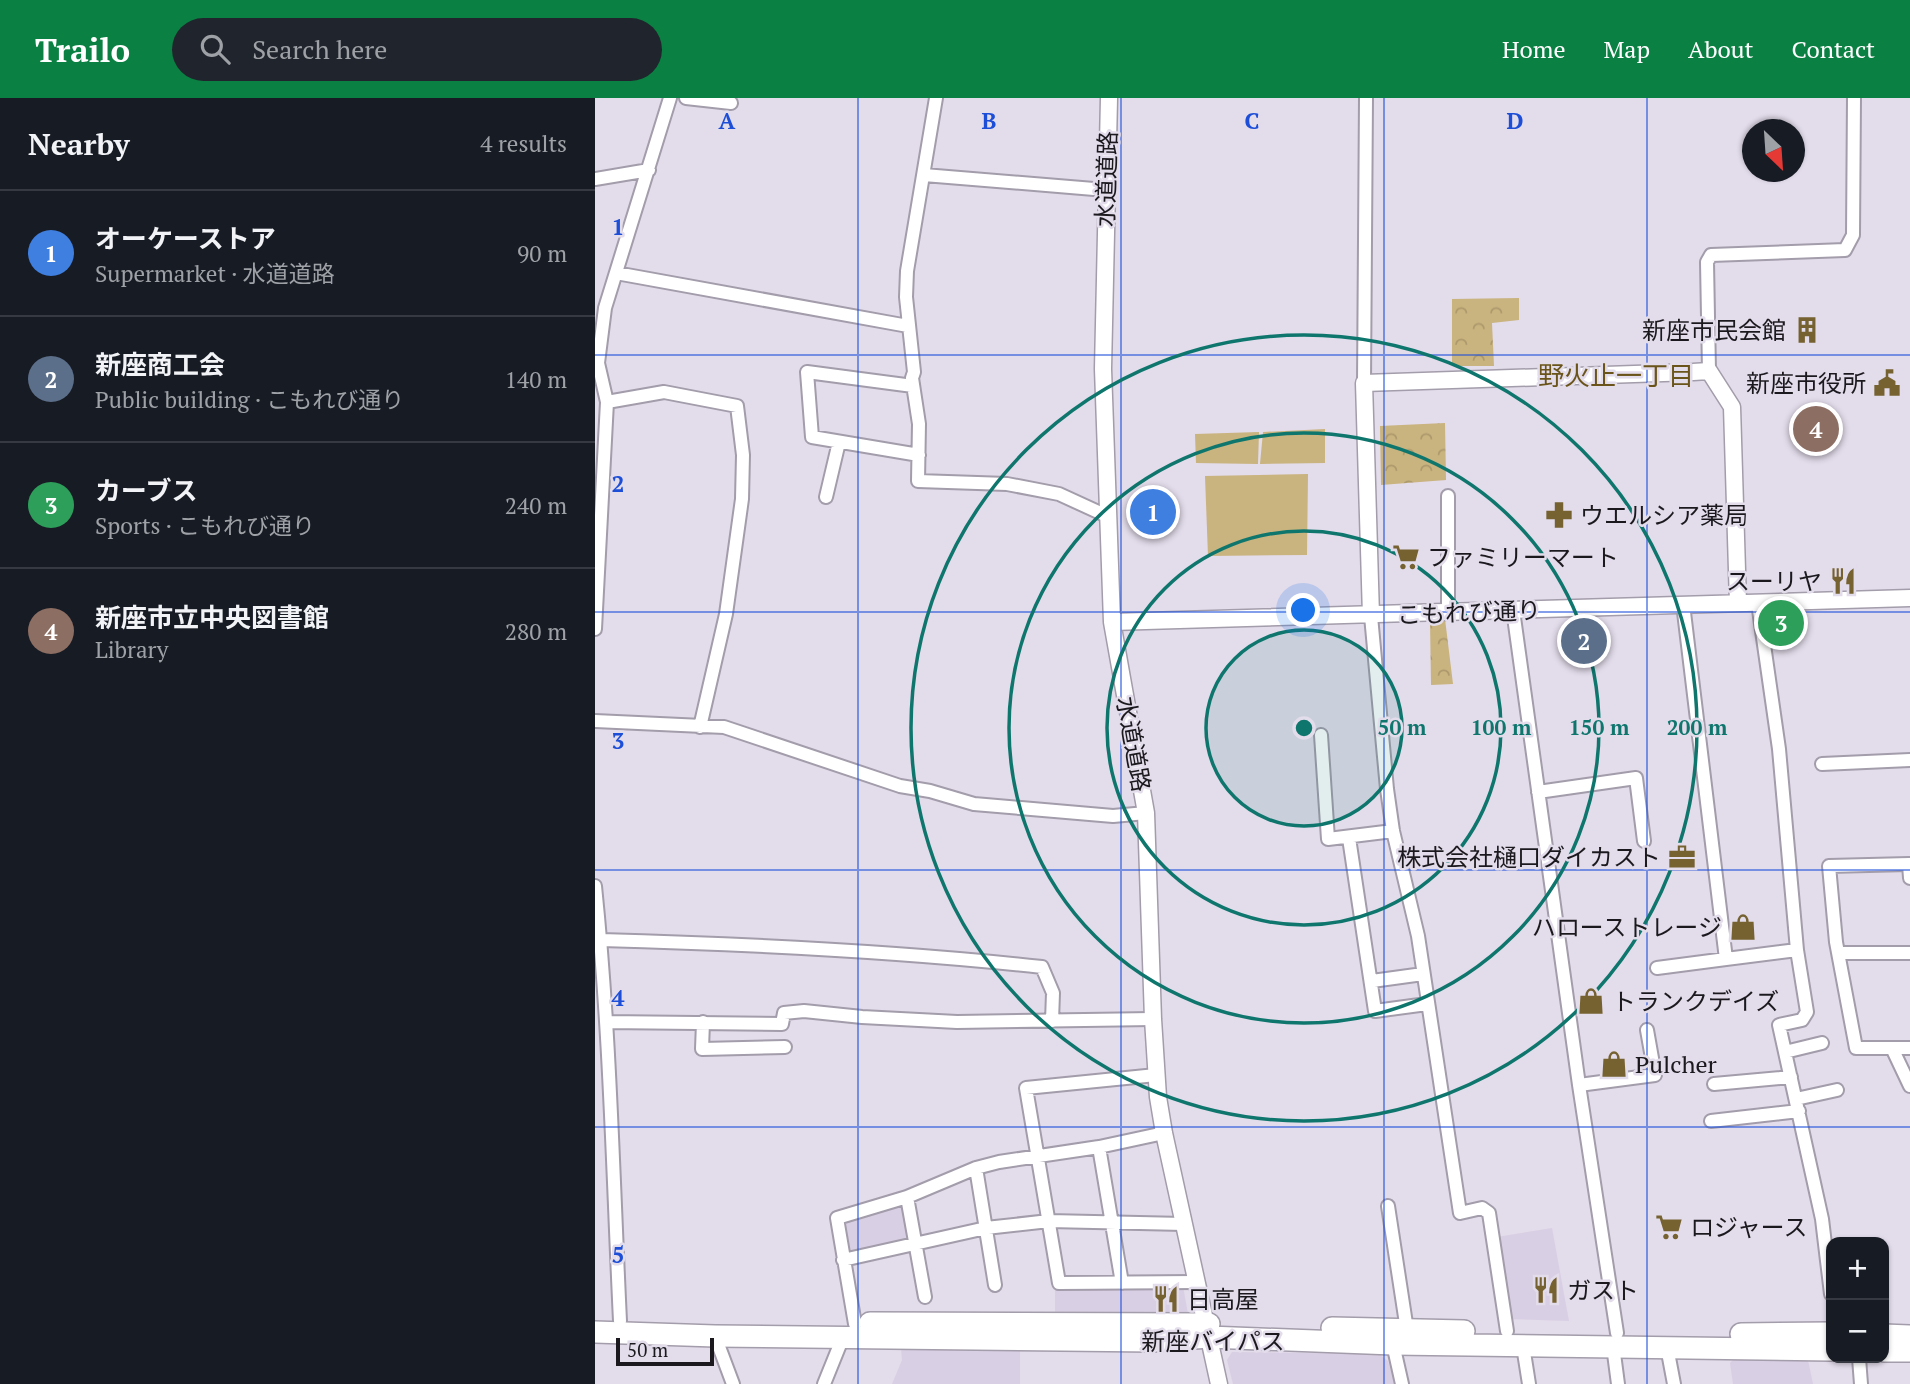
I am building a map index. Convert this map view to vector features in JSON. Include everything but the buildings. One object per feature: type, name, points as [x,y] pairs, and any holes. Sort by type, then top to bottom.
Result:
[{"type":"highway","name":"新座バイパス","points":[[595,1321],[849,1331]]},
{"type":"highway","name":"新座バイパス","points":[[595,1332],[715,1336],[849,1331],[1207,1331],[1400,1337],[1523,1346],[1615,1339],[1826,1334]]},
{"type":"highway","name":"新座バイパス","points":[[1400,1337],[1507,1331],[1615,1339],[1667,1347],[1826,1350]]},
{"type":"highway","points":[[1889,1335],[1910,1336]]},
{"type":"highway","points":[[1889,1351],[1910,1351]]},
{"type":"street","points":[[595,629],[598,516],[607,402],[598,363],[600,307],[616,273],[670,98]]},
{"type":"street","points":[[686,98],[731,103]]},
{"type":"street","points":[[936,98],[907,271],[908,326],[919,424],[918,481],[1007,484],[1059,494],[1107,516]]},
{"type":"street","name":"水道道路","points":[[1109,98],[1103,369],[1112,622],[1146,813],[1156,1076],[1164,1133],[1219,1384]]},
{"type":"street","points":[[1366,98],[1364,383],[1371,616],[1387,789],[1418,936],[1460,1213],[1482,1208],[1489,1213],[1507,1331]]},
{"type":"street","points":[[1738,603],[1732,407],[1709,371],[1707,262],[1711,255],[1845,250],[1853,235],[1854,98]]},
{"type":"street","points":[[595,179],[649,170]]},
{"type":"street","points":[[924,175],[1106,190]]},
{"type":"street","points":[[616,273],[908,326]]},
{"type":"street","points":[[1364,383],[1709,371]]},
{"type":"street","points":[[913,386],[807,372],[812,437],[919,454]]},
{"type":"street","points":[[607,402],[664,393],[737,406],[743,455],[742,499],[726,614],[700,727]]},
{"type":"street","points":[[826,497],[839,442]]},
{"type":"street","points":[[1448,496],[1450,612]]},
{"type":"street","name":"こもれび通り","points":[[1112,622],[1910,598]]},
{"type":"street","points":[[1758,603],[1779,749],[1797,950],[1807,1012],[1802,1020],[1779,1025],[1822,1219],[1826,1252]]},
{"type":"street","points":[[1683,604],[1726,959]]},
{"type":"street","points":[[1513,610],[1615,1339],[1618,1384]]},
{"type":"street","points":[[595,722],[724,727],[900,786],[930,791],[974,804],[1113,816],[1146,813]]},
{"type":"street","points":[[1321,735],[1328,839],[1394,831]]},
{"type":"street","points":[[1822,764],[1910,760]]},
{"type":"street","points":[[1538,792],[1636,778],[1644,841]]},
{"type":"street","points":[[1349,838],[1375,1011],[1427,1004]]},
{"type":"street","points":[[1910,878],[1909,864],[1829,866],[1838,953],[1856,1048],[1910,1048]]},
{"type":"street","points":[[595,886],[610,1070],[620,1321]]},
{"type":"street","points":[[601,940],[741,944],[953,958],[1042,967],[1053,993],[1052,1021]]},
{"type":"street","points":[[1657,968],[1797,950]]},
{"type":"street","points":[[1838,953],[1910,953]]},
{"type":"street","points":[[1372,981],[1423,974]]},
{"type":"street","points":[[606,1022],[703,1021],[782,1024],[784,1013],[804,1011],[943,1021],[1153,1019]]},
{"type":"street","points":[[703,1021],[702,1049],[785,1047]]},
{"type":"street","points":[[1579,1085],[1655,1075],[1647,1030]]},
{"type":"street","points":[[1785,1052],[1822,1043]]},
{"type":"street","points":[[1892,1048],[1910,1086]]},
{"type":"street","points":[[595,1070],[610,1070]]},
{"type":"street","points":[[1156,1076],[1026,1088],[1059,1283],[1196,1282]]},
{"type":"street","points":[[1714,1084],[1791,1077]]},
{"type":"street","points":[[1711,1121],[1797,1105],[1837,1090]]},
{"type":"street","points":[[824,1384],[849,1331],[837,1218],[907,1197],[976,1168],[1164,1133]]},
{"type":"street","points":[[1099,1147],[1122,1283]]},
{"type":"street","points":[[976,1168],[995,1285]]},
{"type":"street","points":[[907,1197],[925,1297]]},
{"type":"street","points":[[1388,1206],[1402,1384]]},
{"type":"street","points":[[843,1260],[986,1228],[1049,1221],[1184,1224]]},
{"type":"street","points":[[715,1336],[733,1384]]},
{"type":"street","points":[[1523,1346],[1529,1384]]},
{"type":"street","points":[[1667,1347],[1674,1384]]},
{"type":"street","points":[[1859,1363],[1861,1384]]},
{"type":"shaded area","points":[[904,1203],[910,1240],[848,1254],[843,1222]]},
{"type":"shaded area","points":[[1552,1228],[1569,1321],[1509,1319],[1497,1237]]},
{"type":"shaded area","points":[[1055,1286],[1183,1286],[1188,1314],[1055,1313]]},
{"type":"shaded area","points":[[901,1349],[1020,1350],[1020,1384],[892,1384],[902,1360]]},
{"type":"shaded area","points":[[1232,1352],[1379,1354],[1388,1361],[1395,1384],[1233,1384],[1227,1360]]},
{"type":"shaded area","points":[[1734,1359],[1808,1360],[1813,1384],[1733,1384],[1730,1363]]},
{"type":"green space","points":[[1519,298],[1519,320],[1492,323],[1494,366],[1452,366],[1452,299]]},
{"type":"green space","points":[[1445,423],[1446,480],[1381,485],[1380,426]]},
{"type":"green space","points":[[1325,429],[1325,463],[1260,464],[1263,432]]},
{"type":"green space","points":[[1259,432],[1258,464],[1196,463],[1195,434]]},
{"type":"green space","points":[[1308,474],[1307,555],[1208,556],[1205,476]]},
{"type":"green space","points":[[1445,619],[1453,684],[1431,685],[1430,620]]},
{"type":"place","name":"新座市民会館","points":[[1807,330]]},
{"type":"place","name":"新座市役所","points":[[1887,383]]},
{"type":"place","name":"新座市立中央図書館","points":[[1816,429]]},
{"type":"place","name":"オーケーストア","points":[[1153,512]]},
{"type":"place","name":"ウエルシア薬局","points":[[1559,515]]},
{"type":"place","name":"ファミリーマート","points":[[1406,557]]},
{"type":"place","name":"スーリヤ","points":[[1843,581]]},
{"type":"place","name":"カーブス","points":[[1781,623]]},
{"type":"place","name":"新座商工会","points":[[1584,641]]},
{"type":"place","name":"株式会社樋口ダイカスト","points":[[1682,857]]},
{"type":"place","name":"ハローストレージ","points":[[1743,927]]},
{"type":"place","name":"トランクデイズ","points":[[1591,1001]]},
{"type":"place","name":"Pulcher","points":[[1614,1064]]},
{"type":"place","name":"ロジャース","points":[[1669,1227]]},
{"type":"place","name":"ガスト","points":[[1546,1290]]},
{"type":"place","name":"日高屋","points":[[1166,1299]]},
{"type":"district","name":"野火止一丁目","points":[[1616,375]]}]
